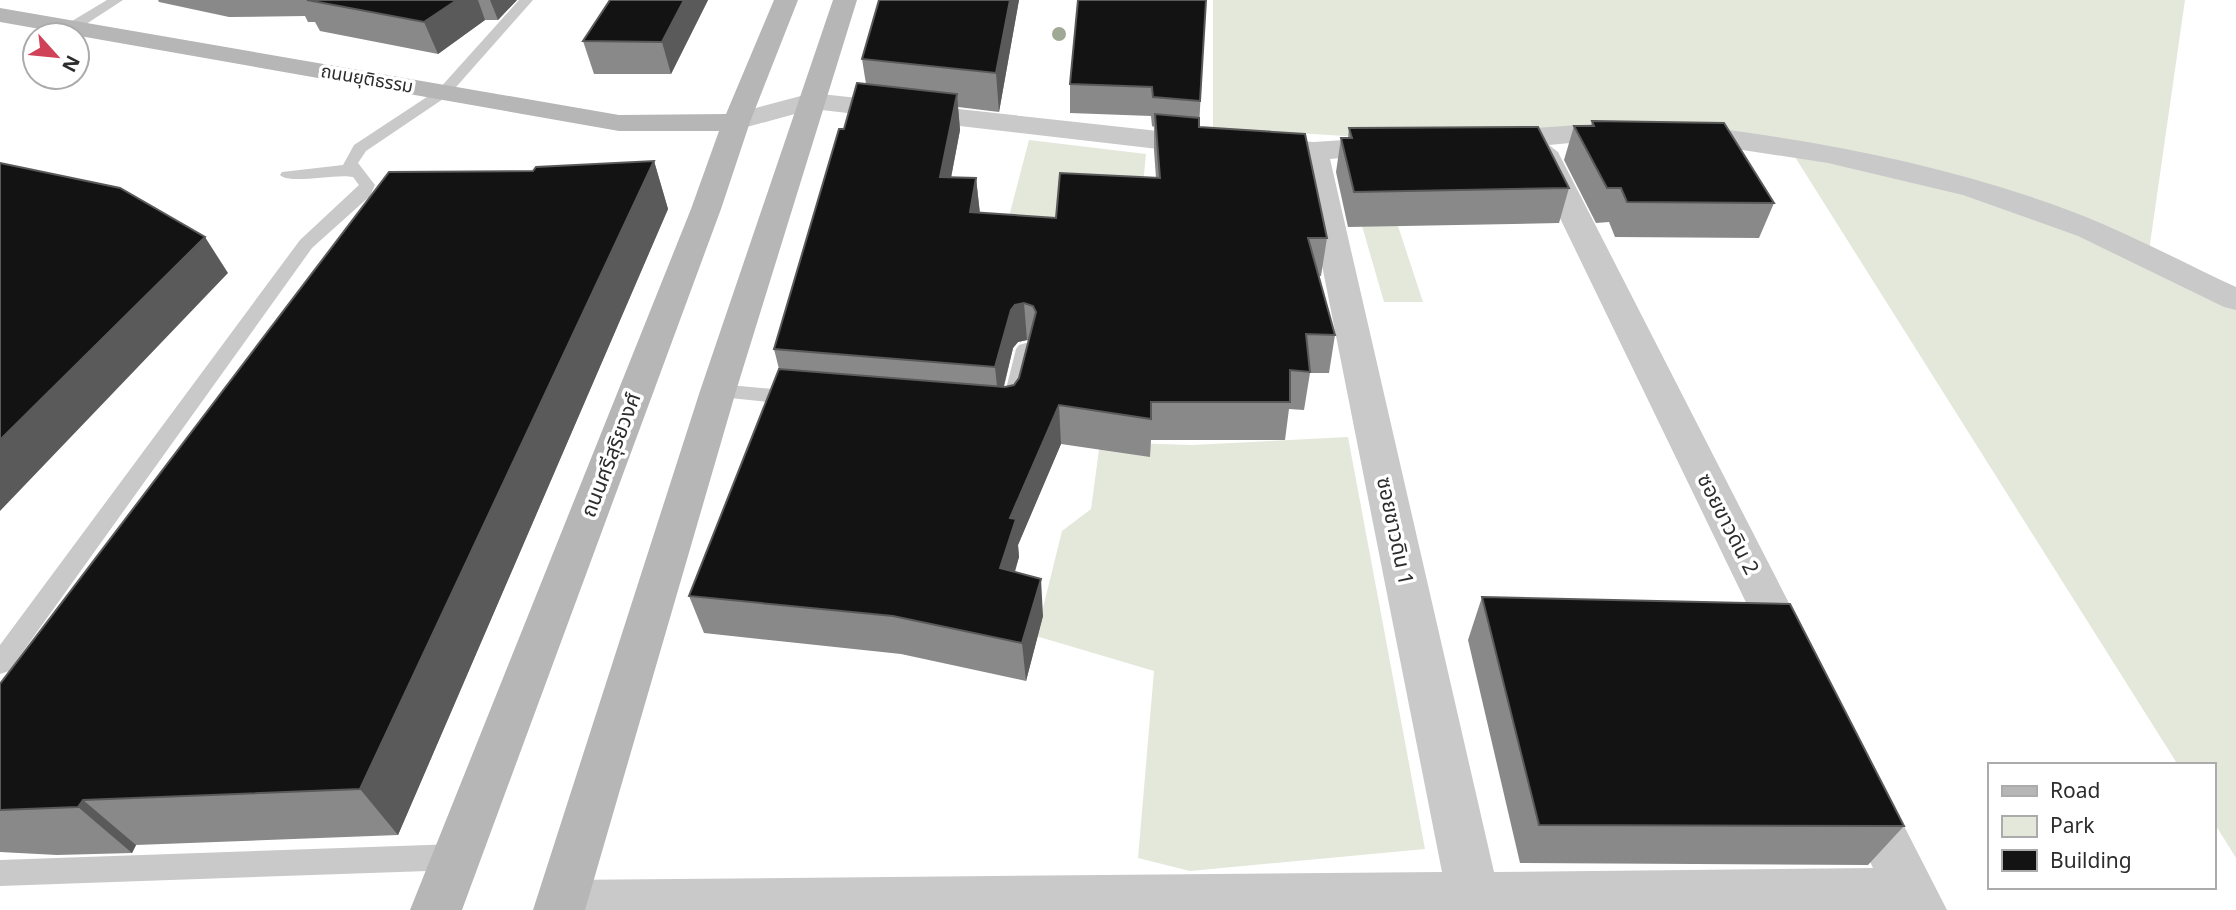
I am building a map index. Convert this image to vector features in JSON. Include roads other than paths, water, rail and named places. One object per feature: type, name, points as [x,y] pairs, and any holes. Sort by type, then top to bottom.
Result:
[{"type":"main road","name":"ถนนศรีสุริยวงศ์","points":[[436,910],[706,209],[736,122],[786,0]]},
{"type":"main road","points":[[560,907],[718,391],[845,0]]},
{"type":"main road","name":"ถนนยุติธรรม","points":[[0,15],[36,21]]},
{"type":"main road","name":"ถนนยุติธรรม","points":[[91,30],[619,123],[736,122]]},
{"type":"street","points":[[736,122],[812,102],[1076,132],[1314,151],[1411,145]]},
{"type":"street","points":[[1466,142],[1614,130],[1693,134],[1827,153],[1958,183],[2070,221],[2236,300]]},
{"type":"street","name":"ซอยขาวดิน 2","points":[[1535,137],[1807,682]]},
{"type":"street","name":"ซอยชาวดิน 1","points":[[1314,151],[1474,903]]},
{"type":"street","points":[[560,907],[1917,902],[1851,769]]},
{"type":"lane","points":[[82,21],[116,0]]},
{"type":"lane","points":[[0,664],[306,244],[364,192],[367,185],[350,163],[360,148],[444,92],[526,0]]},
{"type":"lane","points":[[288,175],[339,169],[360,173]]},
{"type":"lane","points":[[995,414],[1009,416],[1026,349]]},
{"type":"lane","points":[[718,391],[815,399]]},
{"type":"lane","points":[[0,873],[457,857]]}]
